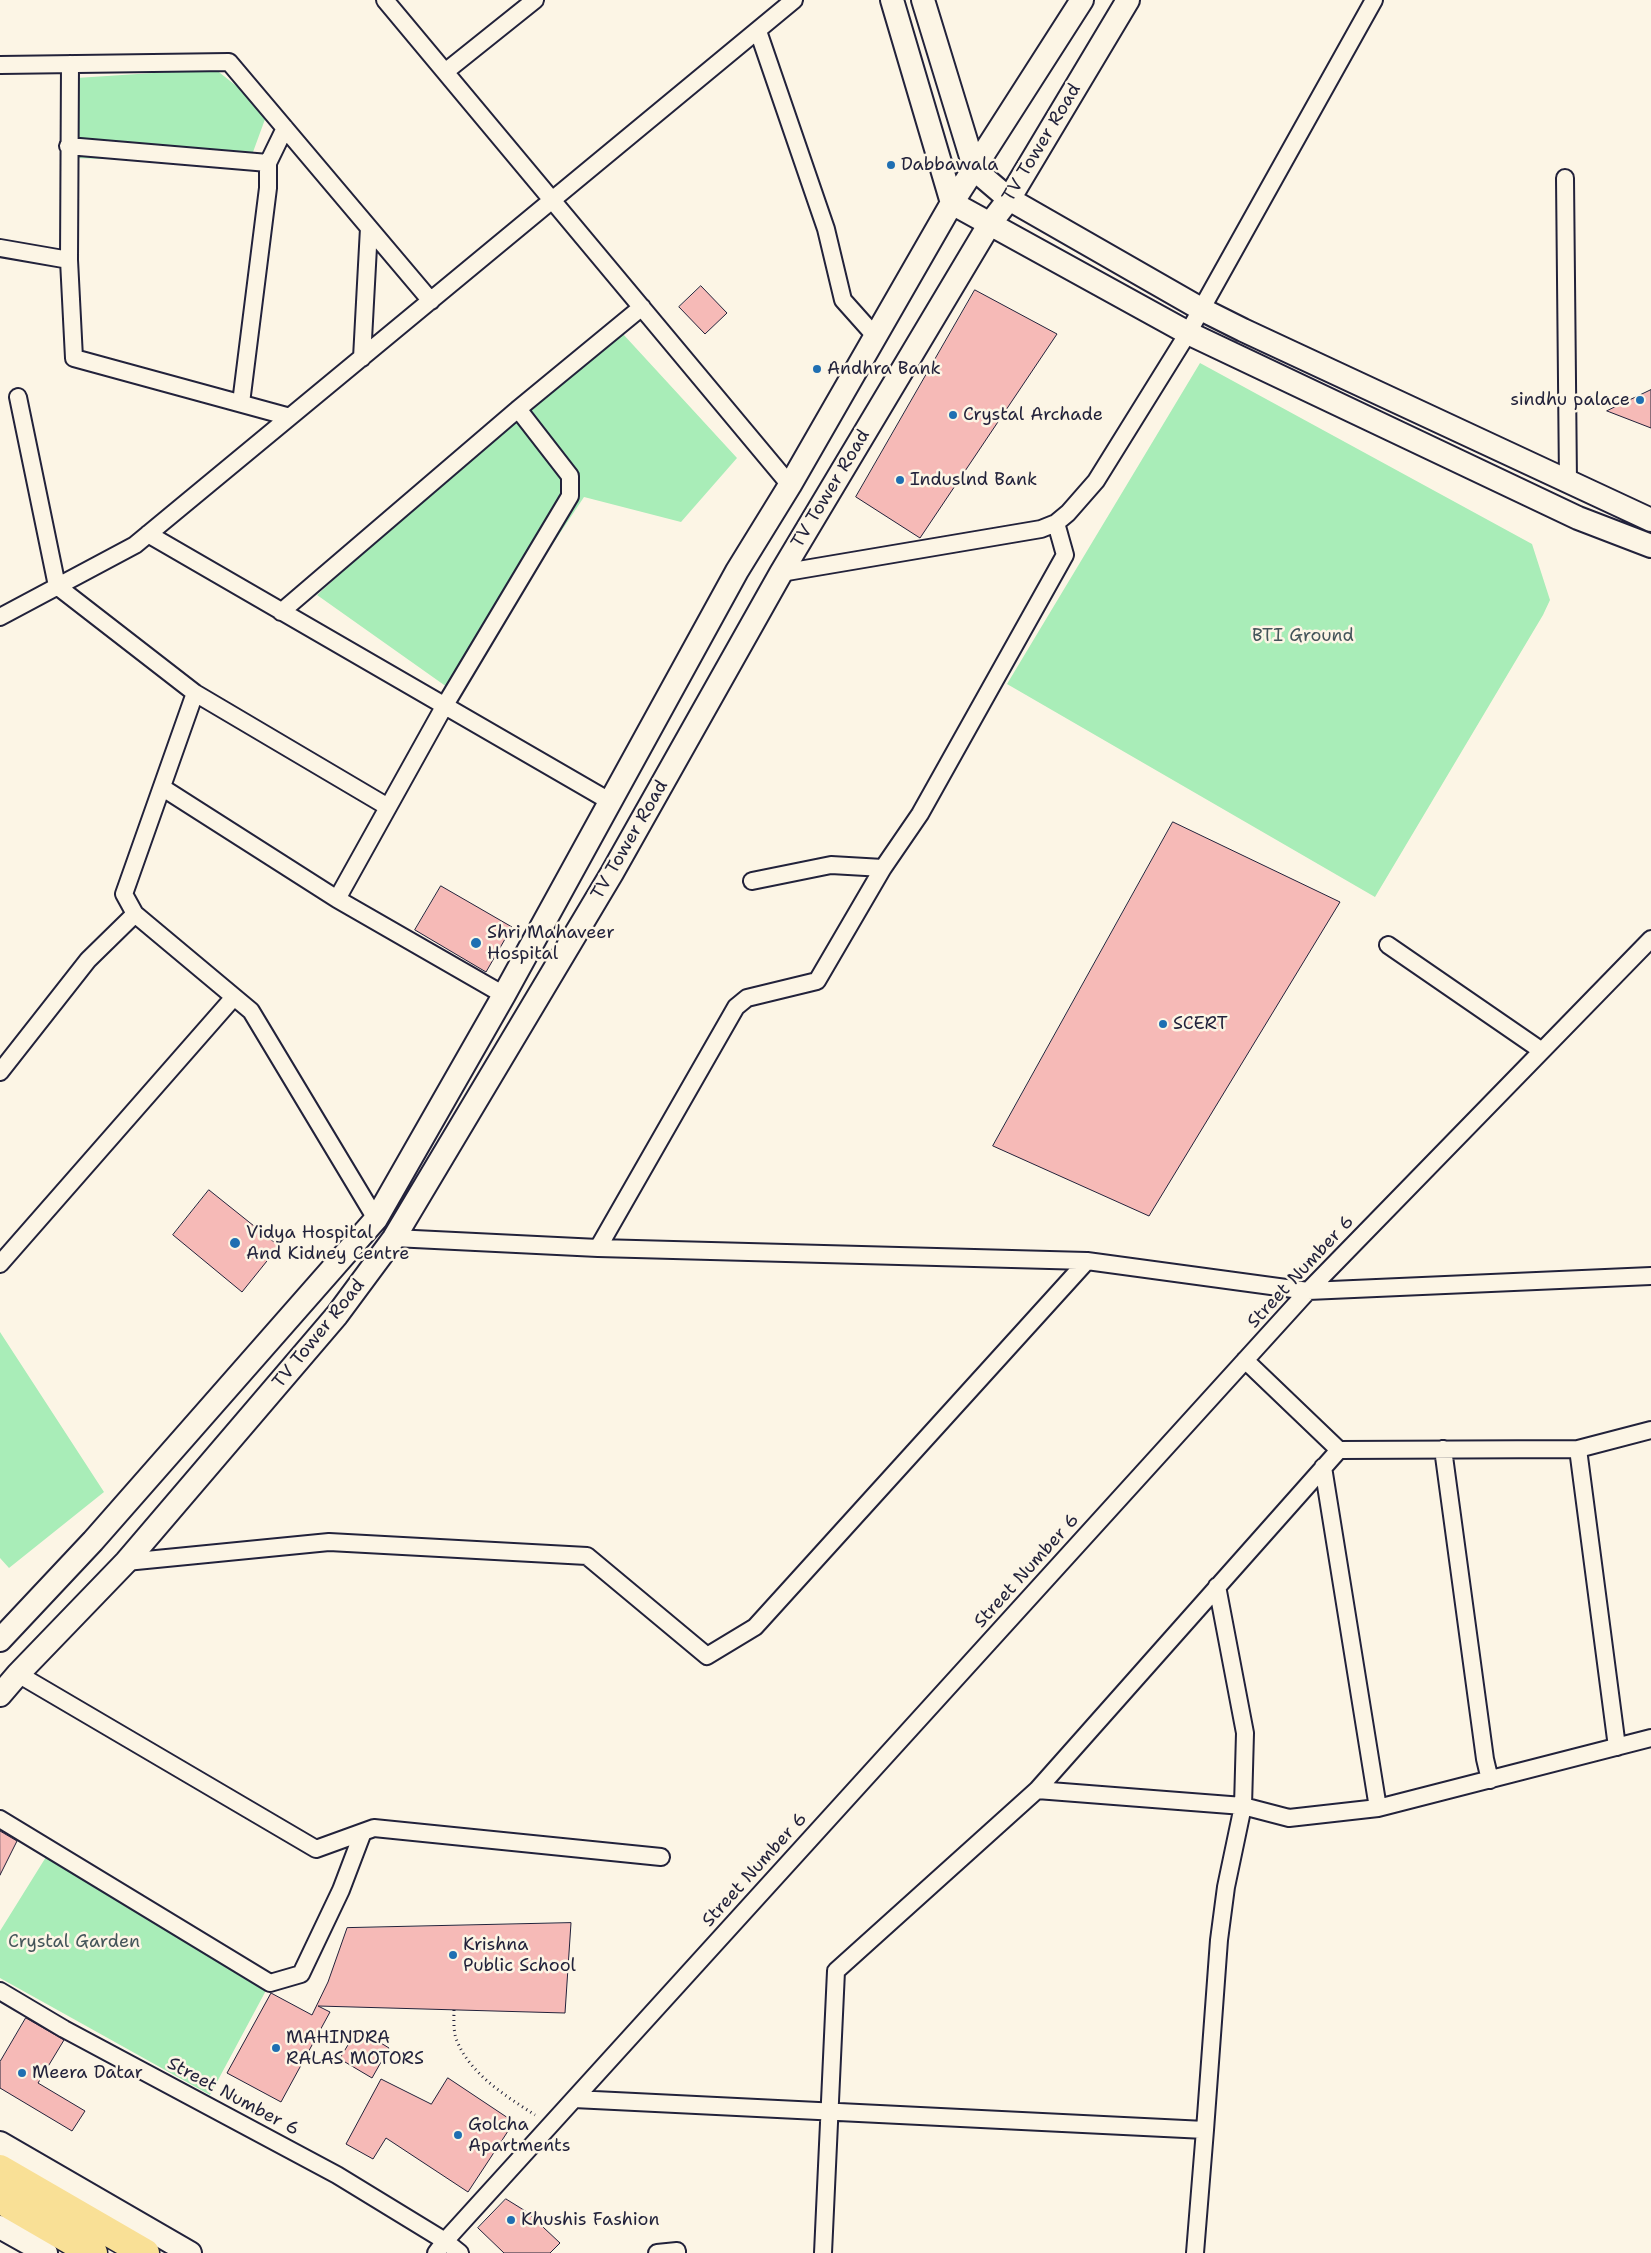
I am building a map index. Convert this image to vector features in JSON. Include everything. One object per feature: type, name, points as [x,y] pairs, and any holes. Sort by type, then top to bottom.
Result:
[{"type":"highway","points":[[0,2169],[145,2253]]},
{"type":"highway","points":[[0,2199],[93,2253]]},
{"type":"main road","points":[[892,0],[952,203],[1188,333],[1578,518],[1651,546]]},
{"type":"main road","points":[[923,0],[975,170],[1009,200],[1201,309],[1243,330],[1651,520]]},
{"type":"main road","name":"TV Tower Road","points":[[0,1640],[100,1533],[376,1219],[504,995],[737,571],[790,485],[952,203],[975,170],[1082,0]]},
{"type":"main road","name":"TV Tower Road","points":[[0,1695],[126,1562],[337,1315],[394,1238],[612,873],[781,573],[989,225],[1009,200],[1128,0]]},
{"type":"main road","points":[[1375,422],[1388,397]]},
{"type":"main road","points":[[0,2143],[190,2253]]},
{"type":"main road","points":[[0,2227],[46,2253]]},
{"type":"street","points":[[385,0],[790,485]]},
{"type":"street","points":[[445,72],[535,0]]},
{"type":"street","points":[[0,617],[135,545],[794,0]]},
{"type":"street","points":[[781,573],[1041,529],[1056,522],[1068,513],[1096,480],[1188,333],[1374,0]]},
{"type":"street","points":[[758,31],[826,230],[843,300],[876,337]]},
{"type":"street","points":[[0,65],[229,62],[431,301]]},
{"type":"street","points":[[70,64],[68,146],[69,260],[74,358],[290,417]]},
{"type":"street","points":[[241,403],[268,188],[268,163],[285,128]]},
{"type":"street","points":[[68,146],[268,163]]},
{"type":"street","points":[[1565,178],[1568,482]]},
{"type":"street","points":[[362,358],[369,228]]},
{"type":"street","points":[[0,248],[69,260]]},
{"type":"street","points":[[281,612],[518,409],[642,307]]},
{"type":"street","points":[[18,397],[57,586],[195,693],[388,807]]},
{"type":"street","points":[[337,899],[445,706],[570,496],[570,476],[518,409]]},
{"type":"street","points":[[598,1248],[736,1007],[747,998],[817,981],[883,868],[920,814],[1065,555],[1056,522]]},
{"type":"street","points":[[148,534],[611,802]]},
{"type":"street","points":[[195,693],[124,894],[135,914],[251,1011],[376,1219]]},
{"type":"street","points":[[163,788],[337,899],[504,995]]},
{"type":"street","points":[[752,881],[831,865],[883,868]]},
{"type":"street","points":[[0,1072],[88,960],[135,914]]},
{"type":"street","name":"Street Number 6","points":[[440,2247],[1308,1291],[1651,939]]},
{"type":"street","points":[[1388,945],[1542,1051]]},
{"type":"street","points":[[0,1264],[234,997]]},
{"type":"street","points":[[394,1238],[598,1248],[1087,1261],[1308,1291],[1651,1276]]},
{"type":"street","points":[[126,1562],[329,1542],[587,1556],[707,1656],[755,1628],[1087,1261]]},
{"type":"street","points":[[1245,1360],[1339,1450],[1578,1449],[1651,1430]]},
{"type":"street","points":[[1443,1449],[1485,1759],[1490,1780]]},
{"type":"street","points":[[1578,1449],[1617,1747]]},
{"type":"street","points":[[823,2253],[836,1970],[1037,1790],[1339,1450]]},
{"type":"street","points":[[1323,1467],[1378,1808]]},
{"type":"street","points":[[1195,2253],[1219,1940],[1226,1887],[1243,1806],[1245,1733],[1218,1586]]},
{"type":"street","points":[[18,1674],[316,1849],[374,1828],[660,1857]]},
{"type":"street","points":[[1037,1790],[1243,1806],[1289,1818],[1378,1808],[1651,1738]]},
{"type":"street","points":[[0,1819],[270,1983],[301,1974],[341,1890],[363,1832]]},
{"type":"street","name":"Street Number 6","points":[[0,1990],[64,2029],[337,2175],[440,2247],[460,2253]]},
{"type":"street","points":[[574,2099],[1205,2130]]},
{"type":"street","points":[[657,2253],[677,2251],[677,2253]]},
{"type":"path","points":[[454,2010],[456,2040],[473,2068],[506,2096],[550,2125]]},
{"type":"green space","points":[[215,69],[268,111],[249,163],[71,158],[76,78]]},
{"type":"green space","points":[[623,334],[737,458],[681,522],[584,497],[454,692],[317,595],[506,422]]},
{"type":"green space","name":"BTI Ground","points":[[1200,363],[1532,544],[1550,600],[1543,615],[1375,897],[1007,684]]},
{"type":"green space","points":[[0,1332],[104,1492],[9,1568],[0,1558]]},
{"type":"green space","name":"Crystal Garden","points":[[46,1857],[71,1862],[270,1983],[210,2095],[0,1978],[0,1931]]},
{"type":"building","points":[[701,286],[727,313],[705,334],[679,307]]},
{"type":"building","name":"Crystal Archade","points":[[975,290],[1057,334],[920,538],[856,497]]},
{"type":"building","name":"sindhu palace","points":[[1651,390],[1651,428],[1607,411]]},
{"type":"building","name":"SCERT","points":[[1173,822],[1340,902],[1149,1216],[993,1146]]},
{"type":"building","points":[[441,886],[512,927],[486,972],[415,930]]},
{"type":"building","points":[[209,1190],[279,1246],[242,1292],[173,1235]]},
{"type":"building","points":[[0,1831],[17,1841],[0,1875]]},
{"type":"building","name":"Krishna Public School","points":[[571,1923],[565,2013],[318,2006],[330,2012],[281,2102],[227,2073],[271,1993],[312,2015],[328,1982],[347,1928]]},
{"type":"building","name":"Meera Datar","points":[[26,2018],[64,2040],[38,2083],[85,2111],[72,2131],[0,2088],[0,2062]]},
{"type":"building","points":[[358,2029],[389,2048],[372,2078],[340,2059]]},
{"type":"building","name":"Golcha Apartments","points":[[448,2078],[514,2122],[468,2192],[386,2138],[373,2159],[346,2144],[381,2079],[431,2104]]},
{"type":"building","name":"Khushis Fashion","points":[[506,2199],[527,2212],[560,2243],[550,2253],[504,2253],[478,2228]]},
{"type":"place","name":"Dabbawala","points":[[891,165]]},
{"type":"place","name":"Andhra Bank","points":[[817,369]]},
{"type":"place","name":"sindhu palace","points":[[1640,400]]},
{"type":"place","name":"Crystal Archade","points":[[953,415]]},
{"type":"place","name":"Induslnd Bank","points":[[900,480]]},
{"type":"place","name":"Shri Mahaveer Hospital","points":[[476,943]]},
{"type":"place","name":"SCERT","points":[[1163,1024]]},
{"type":"place","name":"Vidya Hospital And Kidney Centre","points":[[235,1243]]},
{"type":"place","name":"Krishna Public School","points":[[453,1955]]},
{"type":"place","name":"MAHINDRA RALAS MOTORS","points":[[276,2048]]},
{"type":"place","name":"Meera Datar","points":[[22,2073]]},
{"type":"place","name":"Golcha Apartments","points":[[458,2135]]},
{"type":"place","name":"Khushis Fashion","points":[[511,2220]]}]
